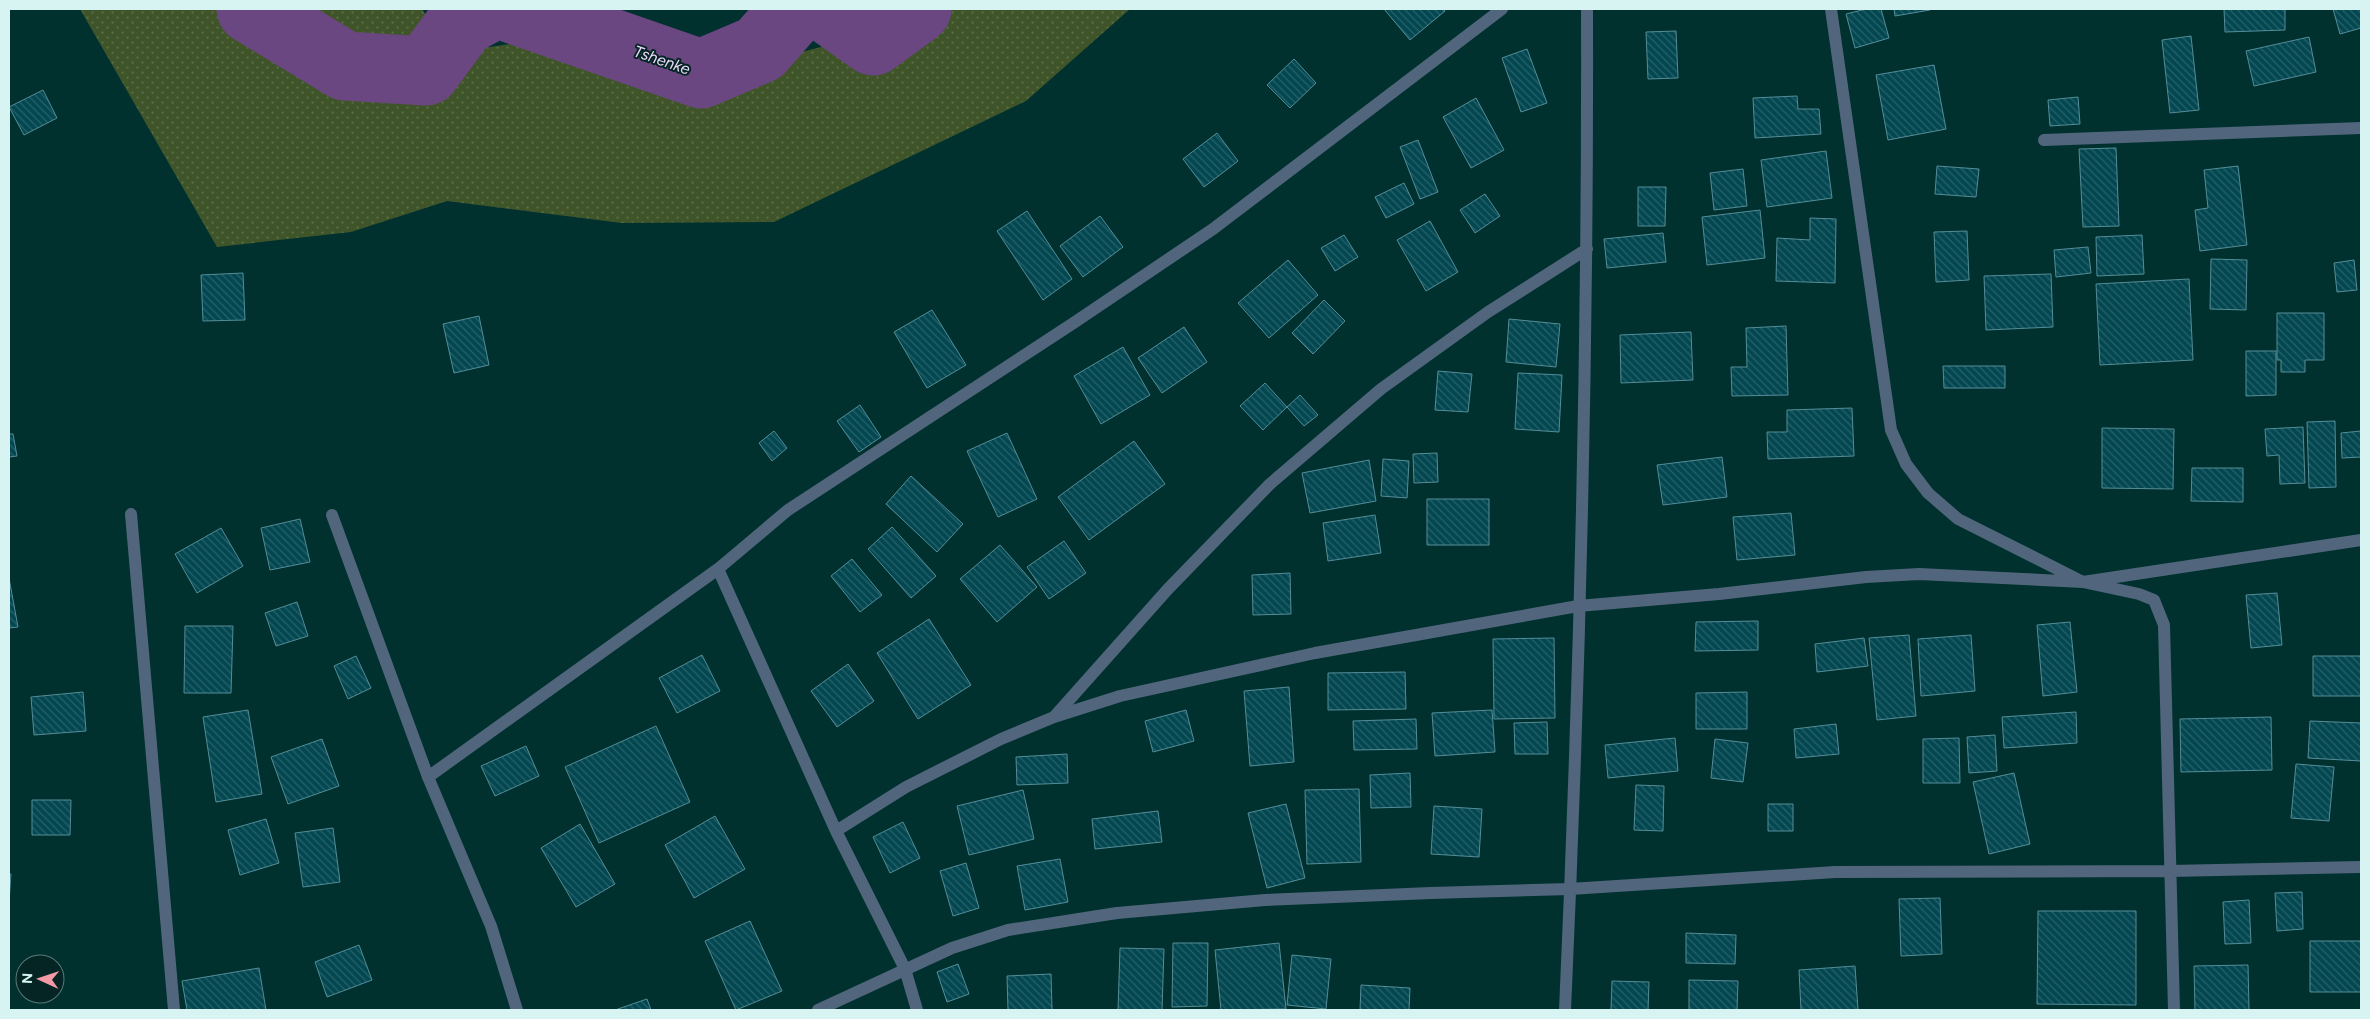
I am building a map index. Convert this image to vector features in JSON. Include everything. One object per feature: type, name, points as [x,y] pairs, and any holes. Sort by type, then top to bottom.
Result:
[{"type":"street","points":[[428,777],[718,570],[788,510],[1213,229],[1502,9]]},
{"type":"street","points":[[1565,1010],[1570,889],[1587,249],[1587,9]]},
{"type":"street","points":[[1831,9],[1891,430],[1906,464],[1928,493],[1958,519],[2083,582],[2361,540]]},
{"type":"street","points":[[2044,140],[2361,128]]},
{"type":"street","points":[[1054,717],[1168,589],[1270,484],[1381,389],[1488,312],[1587,249]]},
{"type":"street","points":[[131,514],[174,1010]]},
{"type":"street","points":[[332,516],[428,777],[491,926],[517,1010]]},
{"type":"street","points":[[718,570],[836,831],[905,969],[917,1010]]},
{"type":"street","points":[[836,831],[906,787],[1001,739],[1054,717],[1120,696],[1315,653],[1578,606],[1719,594],[1866,577],[1919,574],[2083,582],[2139,594],[2154,600],[2164,625],[2174,1010]]},
{"type":"street","points":[[818,1010],[952,948],[1008,930],[1117,913],[1265,900],[1570,889],[1835,872],[2171,871],[2361,867]]},
{"type":"green space","points":[[80,9],[422,9],[450,53],[583,33],[655,77],[751,65],[821,47],[874,9],[1130,9],[1026,101],[774,222],[622,223],[447,201],[351,232],[217,247]]},
{"type":"building","points":[[1384,9],[1443,9],[1445,11],[1410,40]]},
{"type":"building","points":[[1866,9],[1881,9],[1889,38],[1855,48],[1846,14]]},
{"type":"building","points":[[1894,9],[1930,9],[1930,10],[1895,16]]},
{"type":"building","points":[[2224,9],[2285,9],[2285,30],[2225,32]]},
{"type":"building","points":[[2333,9],[2361,9],[2361,28],[2340,34]]},
{"type":"building","points":[[1676,31],[1678,78],[1648,79],[1646,32]]},
{"type":"building","points":[[2191,36],[2199,110],[2170,113],[2162,40]]},
{"type":"building","points":[[2309,37],[2316,72],[2254,86],[2246,51]]},
{"type":"building","points":[[1527,49],[1547,103],[1521,112],[1502,58]]},
{"type":"building","points":[[1294,59],[1316,83],[1290,108],[1267,85]]},
{"type":"building","points":[[1934,65],[1946,129],[1888,140],[1876,75]]},
{"type":"building","points":[[43,90],[57,118],[24,135],[9,107]]},
{"type":"building","points":[[1797,96],[1798,109],[1819,109],[1821,134],[1755,138],[1753,98]]},
{"type":"building","points":[[2078,97],[2080,124],[2050,126],[2048,100]]},
{"type":"building","points":[[1476,98],[1504,150],[1471,168],[1443,117]]},
{"type":"building","points":[[1217,133],[1238,161],[1204,187],[1183,159]]},
{"type":"building","points":[[1418,140],[1438,192],[1420,199],[1400,147]]},
{"type":"building","points":[[2116,148],[2119,226],[2083,227],[2079,149]]},
{"type":"building","points":[[1826,151],[1832,198],[1767,207],[1761,160]]},
{"type":"building","points":[[1937,166],[1979,169],[1976,197],[1935,194]]},
{"type":"building","points":[[2238,166],[2247,245],[2200,251],[2195,210],[2208,208],[2204,170]]},
{"type":"building","points":[[1743,169],[1747,206],[1714,210],[1710,173]]},
{"type":"building","points":[[1404,183],[1414,204],[1386,218],[1375,197]]},
{"type":"building","points":[[1638,187],[1666,187],[1665,226],[1638,226]]},
{"type":"building","points":[[1485,194],[1500,216],[1475,233],[1460,210]]},
{"type":"building","points":[[1760,210],[1765,258],[1707,265],[1702,217]]},
{"type":"building","points":[[1027,211],[1072,279],[1043,300],[997,231]]},
{"type":"building","points":[[1100,216],[1123,247],[1083,277],[1060,246]]},
{"type":"building","points":[[1810,218],[1836,219],[1835,283],[1776,281],[1777,238],[1810,240]]},
{"type":"building","points":[[1430,221],[1458,272],[1426,291],[1397,240]]},
{"type":"building","points":[[1967,231],[1969,280],[1936,282],[1934,232]]},
{"type":"building","points":[[1663,233],[1666,262],[1607,268],[1604,239]]},
{"type":"building","points":[[1344,235],[1358,257],[1335,271],[1321,248]]},
{"type":"building","points":[[2142,235],[2144,274],[2097,276],[2096,237]]},
{"type":"building","points":[[2088,247],[2091,273],[2056,277],[2054,250]]},
{"type":"building","points":[[2211,259],[2247,260],[2246,310],[2210,309]]},
{"type":"building","points":[[1288,260],[1318,295],[1269,338],[1238,303]]},
{"type":"building","points":[[2354,260],[2357,290],[2337,292],[2334,263]]},
{"type":"building","points":[[243,273],[245,320],[203,321],[201,275]]},
{"type":"building","points":[[2051,274],[2053,327],[1986,330],[1984,276]]},
{"type":"building","points":[[2189,279],[2193,360],[2100,365],[2096,284]]},
{"type":"building","points":[[1324,300],[1345,321],[1313,354],[1292,333]]},
{"type":"building","points":[[932,310],[966,365],[927,388],[894,332]]},
{"type":"building","points":[[2277,313],[2324,313],[2324,360],[2305,360],[2305,372],[2281,372],[2281,360],[2277,360]]},
{"type":"building","points":[[479,316],[489,365],[454,373],[443,324]]},
{"type":"building","points":[[1509,319],[1560,324],[1556,367],[1506,362]]},
{"type":"building","points":[[1786,326],[1788,395],[1732,396],[1731,367],[1747,367],[1746,328]]},
{"type":"building","points":[[1184,327],[1207,362],[1162,393],[1138,358]]},
{"type":"building","points":[[1691,332],[1693,380],[1621,383],[1620,335]]},
{"type":"building","points":[[1123,347],[1150,395],[1101,424],[1074,376]]},
{"type":"building","points":[[2246,351],[2276,351],[2276,395],[2246,396]]},
{"type":"building","points":[[1943,366],[2005,366],[2005,388],[1944,388]]},
{"type":"building","points":[[1438,371],[1472,374],[1468,412],[1435,410]]},
{"type":"building","points":[[1518,373],[1562,375],[1559,432],[1515,429]]},
{"type":"building","points":[[1265,383],[1287,407],[1263,430],[1240,406]]},
{"type":"building","points":[[1300,395],[1318,415],[1304,426],[1287,407]]},
{"type":"building","points":[[860,405],[881,437],[859,452],[837,421]]},
{"type":"building","points":[[1852,408],[1854,456],[1768,459],[1767,432],[1787,432],[1787,410]]},
{"type":"building","points":[[2335,421],[2336,487],[2309,488],[2307,422]]},
{"type":"building","points":[[2303,427],[2305,483],[2280,484],[2279,455],[2267,456],[2265,429]]},
{"type":"building","points":[[2102,428],[2174,429],[2173,489],[2102,488]]},
{"type":"building","points":[[774,431],[787,448],[772,461],[759,443]]},
{"type":"building","points":[[2361,431],[2361,457],[2342,458],[2341,433]]},
{"type":"building","points":[[1007,433],[1037,499],[998,517],[967,451]]},
{"type":"building","points":[[9,434],[13,434],[17,456],[9,457]]},
{"type":"building","points":[[1134,441],[1165,484],[1089,540],[1058,497]]},
{"type":"building","points":[[1437,453],[1438,482],[1414,483],[1413,454]]},
{"type":"building","points":[[1722,457],[1727,497],[1663,505],[1657,465]]},
{"type":"building","points":[[1383,459],[1409,461],[1407,498],[1381,496]]},
{"type":"building","points":[[1369,460],[1376,501],[1310,513],[1302,473]]},
{"type":"building","points":[[2192,468],[2243,468],[2243,502],[2191,501]]},
{"type":"building","points":[[911,476],[963,524],[937,552],[886,504]]},
{"type":"building","points":[[1427,499],[1489,499],[1489,545],[1427,545]]},
{"type":"building","points":[[1791,513],[1795,555],[1737,560],[1733,517]]},
{"type":"building","points":[[1375,515],[1381,553],[1328,561],[1323,523]]},
{"type":"building","points":[[300,519],[310,562],[270,570],[261,528]]},
{"type":"building","points":[[892,527],[936,576],[911,598],[868,549]]},
{"type":"building","points":[[221,528],[243,566],[197,593],[175,554]]},
{"type":"building","points":[[1064,541],[1086,573],[1049,599],[1027,567]]},
{"type":"building","points":[[1000,545],[1037,587],[997,622],[960,579]]},
{"type":"building","points":[[852,559],[882,595],[860,612],[831,576]]},
{"type":"building","points":[[1290,573],[1291,614],[1253,615],[1252,575]]},
{"type":"building","points":[[9,578],[18,627],[9,628]]},
{"type":"building","points":[[2277,593],[2282,645],[2251,648],[2246,595]]},
{"type":"building","points":[[297,602],[308,636],[276,646],[265,613]]},
{"type":"building","points":[[929,619],[971,685],[918,719],[877,653]]},
{"type":"building","points":[[1758,621],[1758,650],[1695,651],[1696,622]]},
{"type":"building","points":[[2070,622],[2077,692],[2043,696],[2037,625]]},
{"type":"building","points":[[185,626],[233,626],[231,693],[184,693]]},
{"type":"building","points":[[1909,635],[1916,716],[1877,720],[1869,638]]},
{"type":"building","points":[[1971,635],[1975,691],[1921,696],[1918,639]]},
{"type":"building","points":[[1554,638],[1555,718],[1494,719],[1493,639]]},
{"type":"building","points":[[1864,638],[1868,666],[1817,672],[1815,644]]},
{"type":"building","points":[[702,655],[720,691],[677,713],[659,678]]},
{"type":"building","points":[[356,656],[371,688],[348,699],[334,666]]},
{"type":"building","points":[[2313,656],[2361,656],[2361,696],[2313,696]]},
{"type":"building","points":[[848,664],[874,701],[837,727],[811,691]]},
{"type":"building","points":[[1405,672],[1406,709],[1328,710],[1328,673]]},
{"type":"building","points":[[1289,687],[1294,762],[1250,766],[1244,691]]},
{"type":"building","points":[[83,692],[86,731],[34,735],[31,697]]},
{"type":"building","points":[[1747,692],[1747,729],[1696,729],[1696,693]]},
{"type":"building","points":[[248,710],[262,794],[216,802],[203,717]]},
{"type":"building","points":[[1186,710],[1194,741],[1153,752],[1145,721]]},
{"type":"building","points":[[1492,710],[1495,752],[1435,756],[1432,713]]},
{"type":"building","points":[[2076,712],[2077,743],[2004,748],[2002,717]]},
{"type":"building","points":[[2271,717],[2272,770],[2181,772],[2180,719]]},
{"type":"building","points":[[1416,719],[1417,749],[1354,750],[1353,721]]},
{"type":"building","points":[[2310,721],[2361,723],[2361,761],[2308,758]]},
{"type":"building","points":[[1547,722],[1548,754],[1515,754],[1514,723]]},
{"type":"building","points":[[1836,724],[1839,754],[1796,758],[1794,729]]},
{"type":"building","points":[[656,726],[690,802],[599,843],[565,767]]},
{"type":"building","points":[[1995,735],[1997,771],[1969,773],[1967,737]]},
{"type":"building","points":[[1675,738],[1678,771],[1608,778],[1605,745]]},
{"type":"building","points":[[1959,738],[1960,783],[1923,783],[1923,739]]},
{"type":"building","points":[[322,739],[339,786],[288,804],[271,757]]},
{"type":"building","points":[[1715,739],[1748,743],[1743,782],[1711,778]]},
{"type":"building","points":[[526,746],[539,776],[495,796],[481,766]]},
{"type":"building","points":[[1067,754],[1068,783],[1017,785],[1016,757]]},
{"type":"building","points":[[2296,764],[2334,767],[2329,821],[2291,818]]},
{"type":"building","points":[[1410,773],[1411,807],[1371,808],[1370,775]]},
{"type":"building","points":[[2014,773],[2030,844],[1989,854],[1973,782]]},
{"type":"building","points":[[1636,785],[1664,786],[1663,831],[1634,830]]},
{"type":"building","points":[[1359,789],[1361,862],[1307,864],[1305,790]]},
{"type":"building","points":[[1023,790],[1034,839],[969,855],[957,806]]},
{"type":"building","points":[[32,800],[71,800],[70,835],[32,835]]},
{"type":"building","points":[[1286,804],[1305,878],[1267,888],[1248,813]]},
{"type":"building","points":[[1768,804],[1793,804],[1793,831],[1768,831]]},
{"type":"building","points":[[1434,806],[1482,809],[1479,857],[1431,854]]},
{"type":"building","points":[[1158,811],[1162,842],[1095,849],[1092,819]]},
{"type":"building","points":[[715,816],[745,869],[694,898],[665,845]]},
{"type":"building","points":[[266,819],[279,863],[240,875],[228,830]]},
{"type":"building","points":[[903,822],[920,858],[890,873],[873,837]]},
{"type":"building","points":[[580,824],[615,884],[576,907],[541,848]]},
{"type":"building","points":[[333,828],[340,882],[303,887],[295,833]]},
{"type":"building","points":[[1060,859],[1068,902],[1025,910],[1017,866]]},
{"type":"building","points":[[966,863],[979,908],[953,916],[940,871]]},
{"type":"building","points":[[9,874],[11,874],[9,902]]},
{"type":"building","points":[[2302,892],[2303,929],[2277,931],[2275,893]]},
{"type":"building","points":[[1940,898],[1942,954],[1901,956],[1899,899]]},
{"type":"building","points":[[2249,900],[2251,943],[2225,944],[2223,902]]},
{"type":"building","points":[[2038,911],[2136,911],[2136,1005],[2037,1004]]},
{"type":"building","points":[[750,921],[782,991],[736,1010],[705,941]]},
{"type":"building","points":[[1686,933],[1736,935],[1735,964],[1686,963]]},
{"type":"building","points":[[2310,941],[2361,941],[2361,992],[2310,992]]},
{"type":"building","points":[[1173,943],[1208,943],[1207,1006],[1172,1007]]},
{"type":"building","points":[[1279,943],[1286,1009],[1221,1010],[1215,950]]},
{"type":"building","points":[[359,945],[372,980],[327,997],[315,962]]},
{"type":"building","points":[[1120,948],[1164,949],[1162,1010],[1118,1010]]},
{"type":"building","points":[[1292,955],[1331,959],[1326,1009],[1287,1005]]},
{"type":"building","points":[[958,964],[969,994],[947,1002],[937,972]]},
{"type":"building","points":[[2248,965],[2249,1010],[2195,1010],[2194,966]]},
{"type":"building","points":[[1855,966],[1858,1010],[1801,1010],[1799,970]]},
{"type":"building","points":[[259,968],[266,1010],[187,1010],[182,981]]},
{"type":"building","points":[[1051,974],[1052,1010],[1008,1010],[1007,976]]},
{"type":"building","points":[[1689,980],[1738,981],[1737,1010],[1689,1010]]},
{"type":"building","points":[[1612,981],[1649,982],[1648,1010],[1611,1010]]},
{"type":"building","points":[[1361,985],[1410,988],[1409,1010],[1360,1010]]},
{"type":"building","points":[[647,999],[651,1010],[615,1010]]},
{"type":"waterway","name":"Tshenke","points":[[251,9],[345,66],[426,71],[462,22],[486,9]]},
{"type":"waterway","name":"Tshenke","points":[[513,9],[701,74],[760,49],[795,9]]},
{"type":"waterway","name":"Tshenke","points":[[828,9],[873,41],[917,9]]}]
